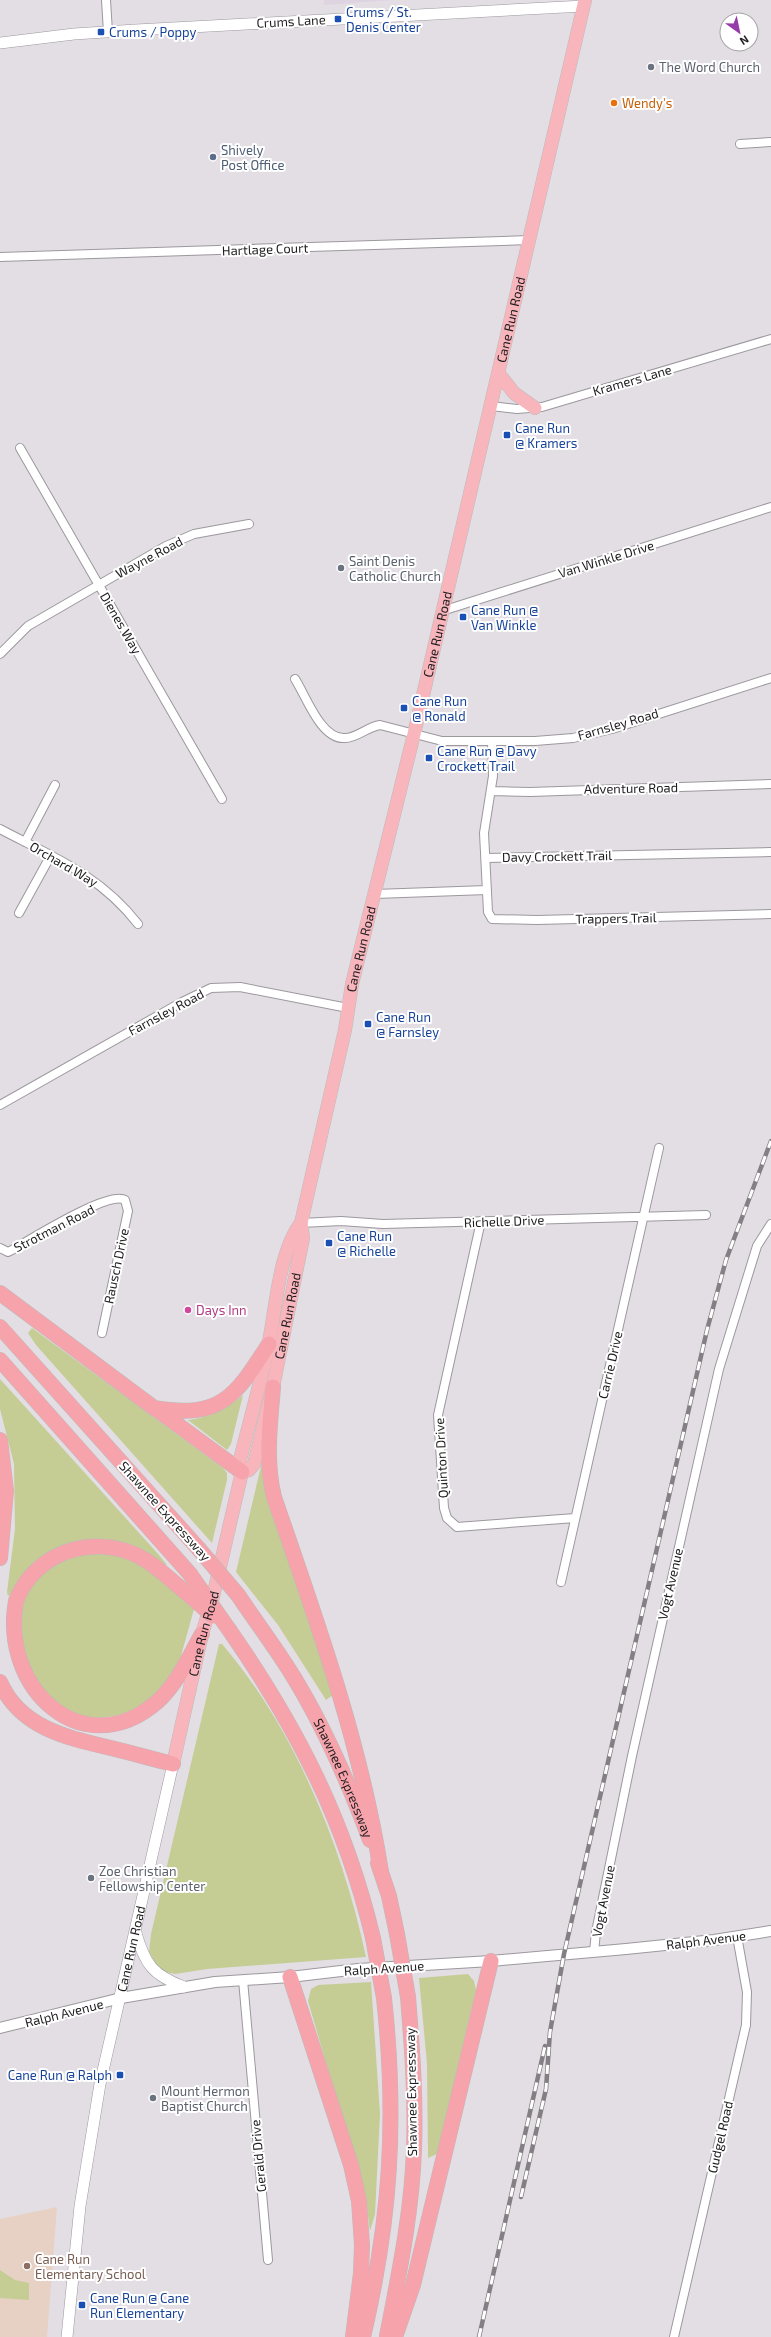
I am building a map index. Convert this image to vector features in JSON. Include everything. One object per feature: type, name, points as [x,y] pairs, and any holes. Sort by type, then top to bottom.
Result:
[{"type":"highway","name":"Cane Run Road","points":[[242,1472],[249,1470],[254,1464],[273,1387],[303,1238],[301,1223],[348,1008],[499,374],[584,3]]},
{"type":"highway","points":[[499,374],[514,393],[534,408]]},
{"type":"highway","name":"Cane Run Road","points":[[173,1764],[202,1634],[212,1601],[242,1472],[239,1464],[268,1344],[284,1268],[293,1234],[301,1223]]},
{"type":"highway","points":[[0,1293],[242,1472]]},
{"type":"highway","name":"Shawnee Expressway","points":[[0,1327],[198,1548],[238,1595],[292,1675],[324,1733],[357,1805],[381,1872],[397,1934],[408,1996],[415,2115],[414,2150],[402,2258],[387,2337]]},
{"type":"highway","points":[[154,1408],[180,1412],[200,1411],[217,1405],[245,1381],[268,1344]]},
{"type":"highway","name":"Shawnee Expressway","points":[[0,1360],[190,1574],[268,1687],[303,1748],[333,1811],[354,1869],[373,1938],[384,1998],[390,2049],[392,2106],[390,2176],[383,2231],[363,2337]]},
{"type":"highway","points":[[273,1387],[267,1458],[269,1478],[318,1625],[362,1774],[372,1814],[381,1872]]},
{"type":"highway","points":[[0,1440],[6,1491],[0,1558]]},
{"type":"highway","points":[[202,1634],[177,1678],[158,1701],[134,1717],[108,1725],[76,1723],[48,1711],[30,1696],[13,1665],[9,1650],[8,1626],[16,1600],[24,1586],[39,1568],[58,1555],[75,1549],[109,1546],[124,1550],[150,1563],[230,1631]]},
{"type":"highway","points":[[0,1682],[7,1695],[22,1713],[50,1731],[173,1764]]},
{"type":"highway","points":[[395,2337],[413,2285],[491,1961]]},
{"type":"highway","points":[[290,1977],[351,2165],[358,2202],[362,2245],[352,2337]]},
{"type":"main road","name":"Crums Lane","points":[[0,43],[108,32],[584,3]]},
{"type":"main road","name":"Cane Run Road","points":[[67,2337],[80,2206],[100,2084],[121,1998],[173,1764]]},
{"type":"main road","points":[[136,1930],[142,1954],[152,1970],[170,1982],[184,1987]]},
{"type":"street","points":[[106,0],[108,32]]},
{"type":"street","points":[[740,144],[771,142]]},
{"type":"street","name":"Hartlage Court","points":[[0,257],[530,240]]},
{"type":"street","name":"Kramers Lane","points":[[491,406],[517,409],[534,408],[771,339]]},
{"type":"street","name":"Dienes Way","points":[[20,448],[222,799]]},
{"type":"street","name":"Van Winkle Drive","points":[[442,612],[771,507]]},
{"type":"street","name":"Wayne Road","points":[[0,654],[28,626],[98,584],[180,540],[217,529],[249,524]]},
{"type":"street","name":"Farnsley Road","points":[[295,679],[322,726],[338,738],[351,737],[373,726],[380,726],[442,741],[492,742],[542,740],[587,735],[771,678]]},
{"type":"street","points":[[486,858],[484,833],[492,791],[492,742]]},
{"type":"street","name":"Adventure Road","points":[[492,791],[530,792],[771,784]]},
{"type":"street","points":[[26,842],[55,785]]},
{"type":"street","name":"Orchard Way","points":[[0,829],[50,855],[98,883],[119,900],[138,924]]},
{"type":"street","name":"Davy Crockett Trail","points":[[487,890],[486,858],[771,852]]},
{"type":"street","points":[[20,913],[50,855]]},
{"type":"street","points":[[375,894],[487,890]]},
{"type":"street","name":"Trappers Trail","points":[[487,890],[490,917],[499,920],[771,914]]},
{"type":"street","name":"Farnsley Road","points":[[0,1105],[182,1002],[211,988],[240,987],[348,1008]]},
{"type":"street","name":"Carrie Drive","points":[[561,1582],[659,1148]]},
{"type":"street","name":"Strotman Road","points":[[2,1250],[12,1250],[82,1210],[115,1198],[125,1200]]},
{"type":"street","name":"Rausch Drive","points":[[102,1333],[128,1211],[125,1200]]},
{"type":"street","name":"Richelle Drive","points":[[301,1223],[341,1221],[383,1224],[706,1215]]},
{"type":"street","name":"Quinton Drive","points":[[480,1222],[438,1415],[446,1513],[457,1528],[576,1518]]},
{"type":"street","name":"Vogt Avenue","points":[[594,1952],[596,1932],[632,1756],[708,1413],[728,1335],[756,1246],[771,1224]]},
{"type":"street","name":"Ralph Avenue","points":[[0,2028],[121,1998],[184,1987],[358,1969],[491,1961],[594,1952],[771,1931]]},
{"type":"street","name":"Gudgel Road","points":[[674,2337],[746,2025],[748,2006],[737,1936]]},
{"type":"street","name":"Gerald Drive","points":[[243,1980],[268,2260]]},
{"type":"shaded area","points":[[324,0],[393,0],[324,5]]},
{"type":"shaded area","name":"Cane Run Elementary School","points":[[57,2207],[47,2337],[0,2337],[0,2219]]},
{"type":"green space","points":[[32,1328],[223,1468],[227,1473],[227,1480],[212,1543],[36,1345],[28,1333]]},
{"type":"green space","points":[[0,1379],[167,1565],[83,1541],[8,1596],[7,1592],[15,1529],[14,1464],[0,1409]]},
{"type":"green space","points":[[243,1395],[231,1444],[227,1450],[188,1420],[203,1417],[224,1409]]},
{"type":"green space","points":[[262,1462],[333,1695],[326,1700],[278,1625],[236,1572]]},
{"type":"green space","points":[[100,1551],[142,1563],[194,1609],[179,1663],[177,1663],[161,1690],[136,1708],[121,1714],[90,1718],[69,1713],[33,1688],[16,1623],[27,1592],[45,1571],[68,1557]]},
{"type":"green space","points":[[219,1644],[222,1644],[248,1677],[272,1713],[294,1752],[313,1792],[330,1832],[344,1874],[366,1957],[207,1969],[175,1974],[165,1972],[155,1963],[149,1952],[151,1934]]},
{"type":"green space","points":[[468,1974],[474,1981],[476,1990],[437,2154],[428,2158],[427,2064],[419,1978]]},
{"type":"green space","points":[[371,1982],[380,2114],[375,2214],[370,2231],[366,2200],[308,2001],[311,1989],[318,1985]]},
{"type":"green space","points":[[0,2270],[15,2280],[29,2283],[29,2300],[0,2298]]},
{"type":"railway","points":[[521,2197],[546,2089],[550,2032],[564,1954],[707,1330],[726,1260],[771,1141]]},
{"type":"railway","points":[[479,2337],[545,2046]]},
{"type":"place","name":"Crums / St. Denis Center","points":[[338,19]]},
{"type":"place","name":"Crums / Poppy","points":[[101,32]]},
{"type":"place","name":"The Word Church","points":[[651,67]]},
{"type":"place","name":"Wendy's","points":[[614,103]]},
{"type":"place","name":"Shively Post Office","points":[[213,157]]},
{"type":"place","name":"Cane Run @ Kramers","points":[[507,435]]},
{"type":"place","name":"Saint Denis Catholic Church","points":[[341,568]]},
{"type":"place","name":"Cane Run @ Van Winkle","points":[[463,617]]},
{"type":"place","name":"Cane Run @ Ronald","points":[[404,708]]},
{"type":"place","name":"Cane Run @ Davy Crockett Trail","points":[[429,758]]},
{"type":"place","name":"Cane Run @ Farnsley","points":[[368,1024]]},
{"type":"place","name":"Cane Run @ Richelle","points":[[329,1243]]},
{"type":"place","name":"Days Inn","points":[[188,1310]]},
{"type":"place","name":"Zoe Christian Fellowship Center","points":[[91,1878]]},
{"type":"place","name":"Cane Run @ Ralph","points":[[120,2075]]},
{"type":"place","name":"Mount Hermon Baptist Church","points":[[153,2098]]},
{"type":"place","name":"Cane Run Elementary School","points":[[27,2266]]},
{"type":"place","name":"Cane Run @ Cane Run Elementary","points":[[82,2305]]}]
